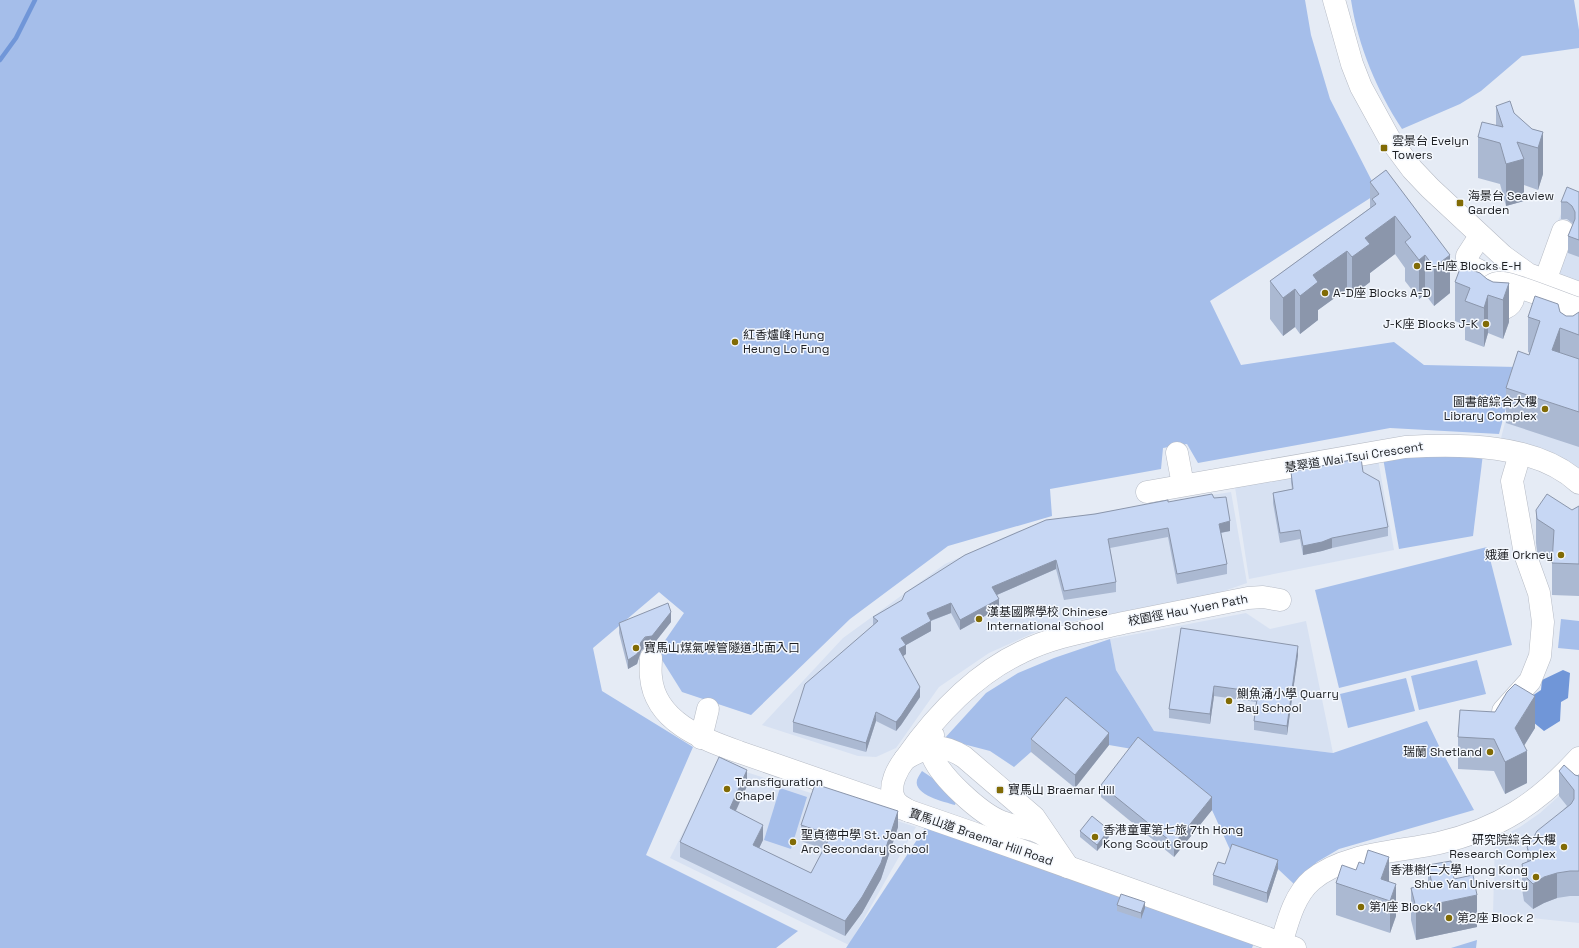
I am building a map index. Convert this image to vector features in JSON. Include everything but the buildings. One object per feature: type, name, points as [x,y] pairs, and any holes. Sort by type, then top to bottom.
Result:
[{"type":"street","points":[[1334,0],[1356,75],[1361,87],[1389,138],[1400,154],[1430,188],[1503,256],[1528,274],[1579,293]]},
{"type":"street","points":[[1544,281],[1563,231]]},
{"type":"street","points":[[1480,236],[1467,256],[1467,262],[1470,266],[1510,287],[1514,296],[1509,306],[1504,308],[1498,309],[1490,305],[1487,298],[1488,290],[1494,284],[1500,282],[1517,287],[1578,316]]},
{"type":"street","name":"慧翠道 Wai Tsui Crescent","points":[[1147,492],[1405,447],[1448,445],[1471,446],[1520,454],[1565,472],[1579,483]]},
{"type":"street","points":[[1177,453],[1183,485]]},
{"type":"street","points":[[1500,714],[1530,681],[1540,656],[1543,622],[1539,593],[1525,554],[1512,481],[1520,454]]},
{"type":"street","name":"校園徑 Hau Yuen Path","points":[[850,791],[872,787],[892,776],[922,734],[942,711],[970,686],[996,666],[1022,651],[1058,638],[1248,598],[1263,597],[1280,600]]},
{"type":"street","name":"寶馬山道 Braemar Hill Road","points":[[651,658],[651,677],[655,694],[672,718],[701,738],[1068,867],[1285,946]]},
{"type":"street","points":[[701,738],[708,709]]},
{"type":"street","points":[[942,711],[931,739],[936,747],[954,756],[964,769],[971,787],[1017,826],[1032,829],[1050,839]]},
{"type":"street","points":[[912,813],[898,804],[893,798],[892,788],[901,764],[917,752],[936,747],[957,752],[984,773],[1034,817],[1068,867]]},
{"type":"street","points":[[1285,946],[1296,903],[1303,891],[1312,880],[1331,868],[1349,861],[1440,843],[1483,830],[1511,817],[1575,773]]},
{"type":"shaded area","points":[[0,0],[1305,0],[1311,35],[1330,99],[1378,193],[1210,301],[1241,365],[1394,342],[1424,365],[1517,367],[1499,434],[1390,428],[1198,463],[1187,444],[1163,448],[1161,469],[1050,489],[1052,516],[948,546],[850,619],[751,715],[682,692],[657,652],[684,613],[659,592],[593,648],[602,691],[693,747],[646,855],[798,931],[776,948],[0,948]]},
{"type":"shaded area","points":[[1351,0],[1574,0],[1579,30],[1579,48],[1522,56],[1481,91],[1460,104],[1402,129],[1384,99],[1370,68],[1358,34]]},
{"type":"shaded area","points":[[1566,201],[1579,206],[1579,284],[1539,270]]},
{"type":"shaded area","name":"圖書館綜合大樓 Library Complex","points":[[1520,366],[1579,386],[1579,469],[1569,461],[1533,446],[1501,438]]},
{"type":"shaded area","points":[[1483,454],[1473,536],[1399,549],[1383,458]]},
{"type":"shaded area","points":[[1378,459],[1394,550],[1249,579],[1235,487]]},
{"type":"shaded area","name":"漢基國際學校 Chinese International School","points":[[1231,492],[1247,583],[1218,593],[1049,626],[989,653],[939,687],[896,748],[876,757],[858,756],[762,725],[843,638],[945,564],[1018,531],[1058,519]]},
{"type":"shaded area","points":[[1487,547],[1512,645],[1339,688],[1315,590]]},
{"type":"shaded area","name":"鰂魚涌小學 Quarry Bay School","points":[[1246,613],[1270,629],[1306,621],[1333,753],[1154,731],[1116,670],[1110,639]]},
{"type":"shaded area","points":[[1561,619],[1579,621],[1579,650],[1558,648]]},
{"type":"shaded area","points":[[1110,639],[1116,670],[1154,731],[1333,753],[1427,721],[1474,810],[1339,849],[1317,862],[1295,885],[1278,869],[1232,854],[1212,810],[1138,750],[1109,745],[1031,752],[1014,767],[990,751],[944,739],[986,693],[1018,673],[1054,658]]},
{"type":"shaded area","points":[[1477,660],[1486,694],[1419,710],[1411,676]]},
{"type":"shaded area","points":[[1563,670],[1570,673],[1568,698],[1561,702],[1560,721],[1544,731],[1528,718],[1529,698],[1541,690],[1542,680]]},
{"type":"shaded area","points":[[1406,678],[1415,711],[1348,728],[1340,694]]},
{"type":"shaded area","name":"聖貞德中學 St. Joan of Arc Secondary School","points":[[718,763],[916,827],[849,945],[670,858]]},
{"type":"shaded area","points":[[922,771],[958,795],[955,805],[931,797],[920,790],[917,785],[917,780]]},
{"type":"shaded area","name":"香港樹仁大學 Hong Kong Shue Yan University","points":[[1579,775],[1579,923],[1493,914],[1495,840],[1520,827],[1540,813]]},
{"type":"shaded area","points":[[780,788],[807,797],[791,849],[764,840]]},
{"type":"shaded area","points":[[926,826],[1254,943],[1252,948],[846,948]]},
{"type":"shaded area","points":[[1477,940],[1476,948],[1451,948]]},
{"type":"waterway","points":[[0,60],[16,38],[35,0]]},
{"type":"place","name":"雲景台 Evelyn Towers","points":[[1384,148]]},
{"type":"place","name":"海景台 Seaview Garden","points":[[1460,203]]},
{"type":"place","name":"E-H座 Blocks E-H","points":[[1417,266]]},
{"type":"place","name":"A-D座 Blocks A-D","points":[[1325,293]]},
{"type":"place","name":"J-K座 Blocks J-K","points":[[1486,324]]},
{"type":"place","name":"紅香爐峰 Hung Heung Lo Fung","points":[[735,342]]},
{"type":"place","name":"圖書館綜合大樓 Library Complex","points":[[1545,409]]},
{"type":"place","name":"娥蓮 Orkney","points":[[1561,555]]},
{"type":"place","name":"漢基國際學校 Chinese International School","points":[[979,619]]},
{"type":"place","name":"寶馬山煤氣喉管隧道北面入口","points":[[636,648]]},
{"type":"place","name":"鰂魚涌小學 Quarry Bay School","points":[[1229,701]]},
{"type":"place","name":"瑞蘭 Shetland","points":[[1490,752]]},
{"type":"place","name":"Transfiguration Chapel","points":[[727,789]]},
{"type":"place","name":"寶馬山 Braemar Hill","points":[[1000,790]]},
{"type":"place","name":"香港童軍第七旅 7th Hong Kong Scout Group","points":[[1095,837]]},
{"type":"place","name":"聖貞德中學 St. Joan of Arc Secondary School","points":[[793,842]]},
{"type":"place","name":"研究院綜合大樓 Research Complex","points":[[1564,847]]},
{"type":"place","name":"香港樹仁大學 Hong Kong Shue Yan University","points":[[1536,877]]},
{"type":"place","name":"第1座 Block 1","points":[[1361,907]]},
{"type":"place","name":"第2座 Block 2","points":[[1449,918]]}]
